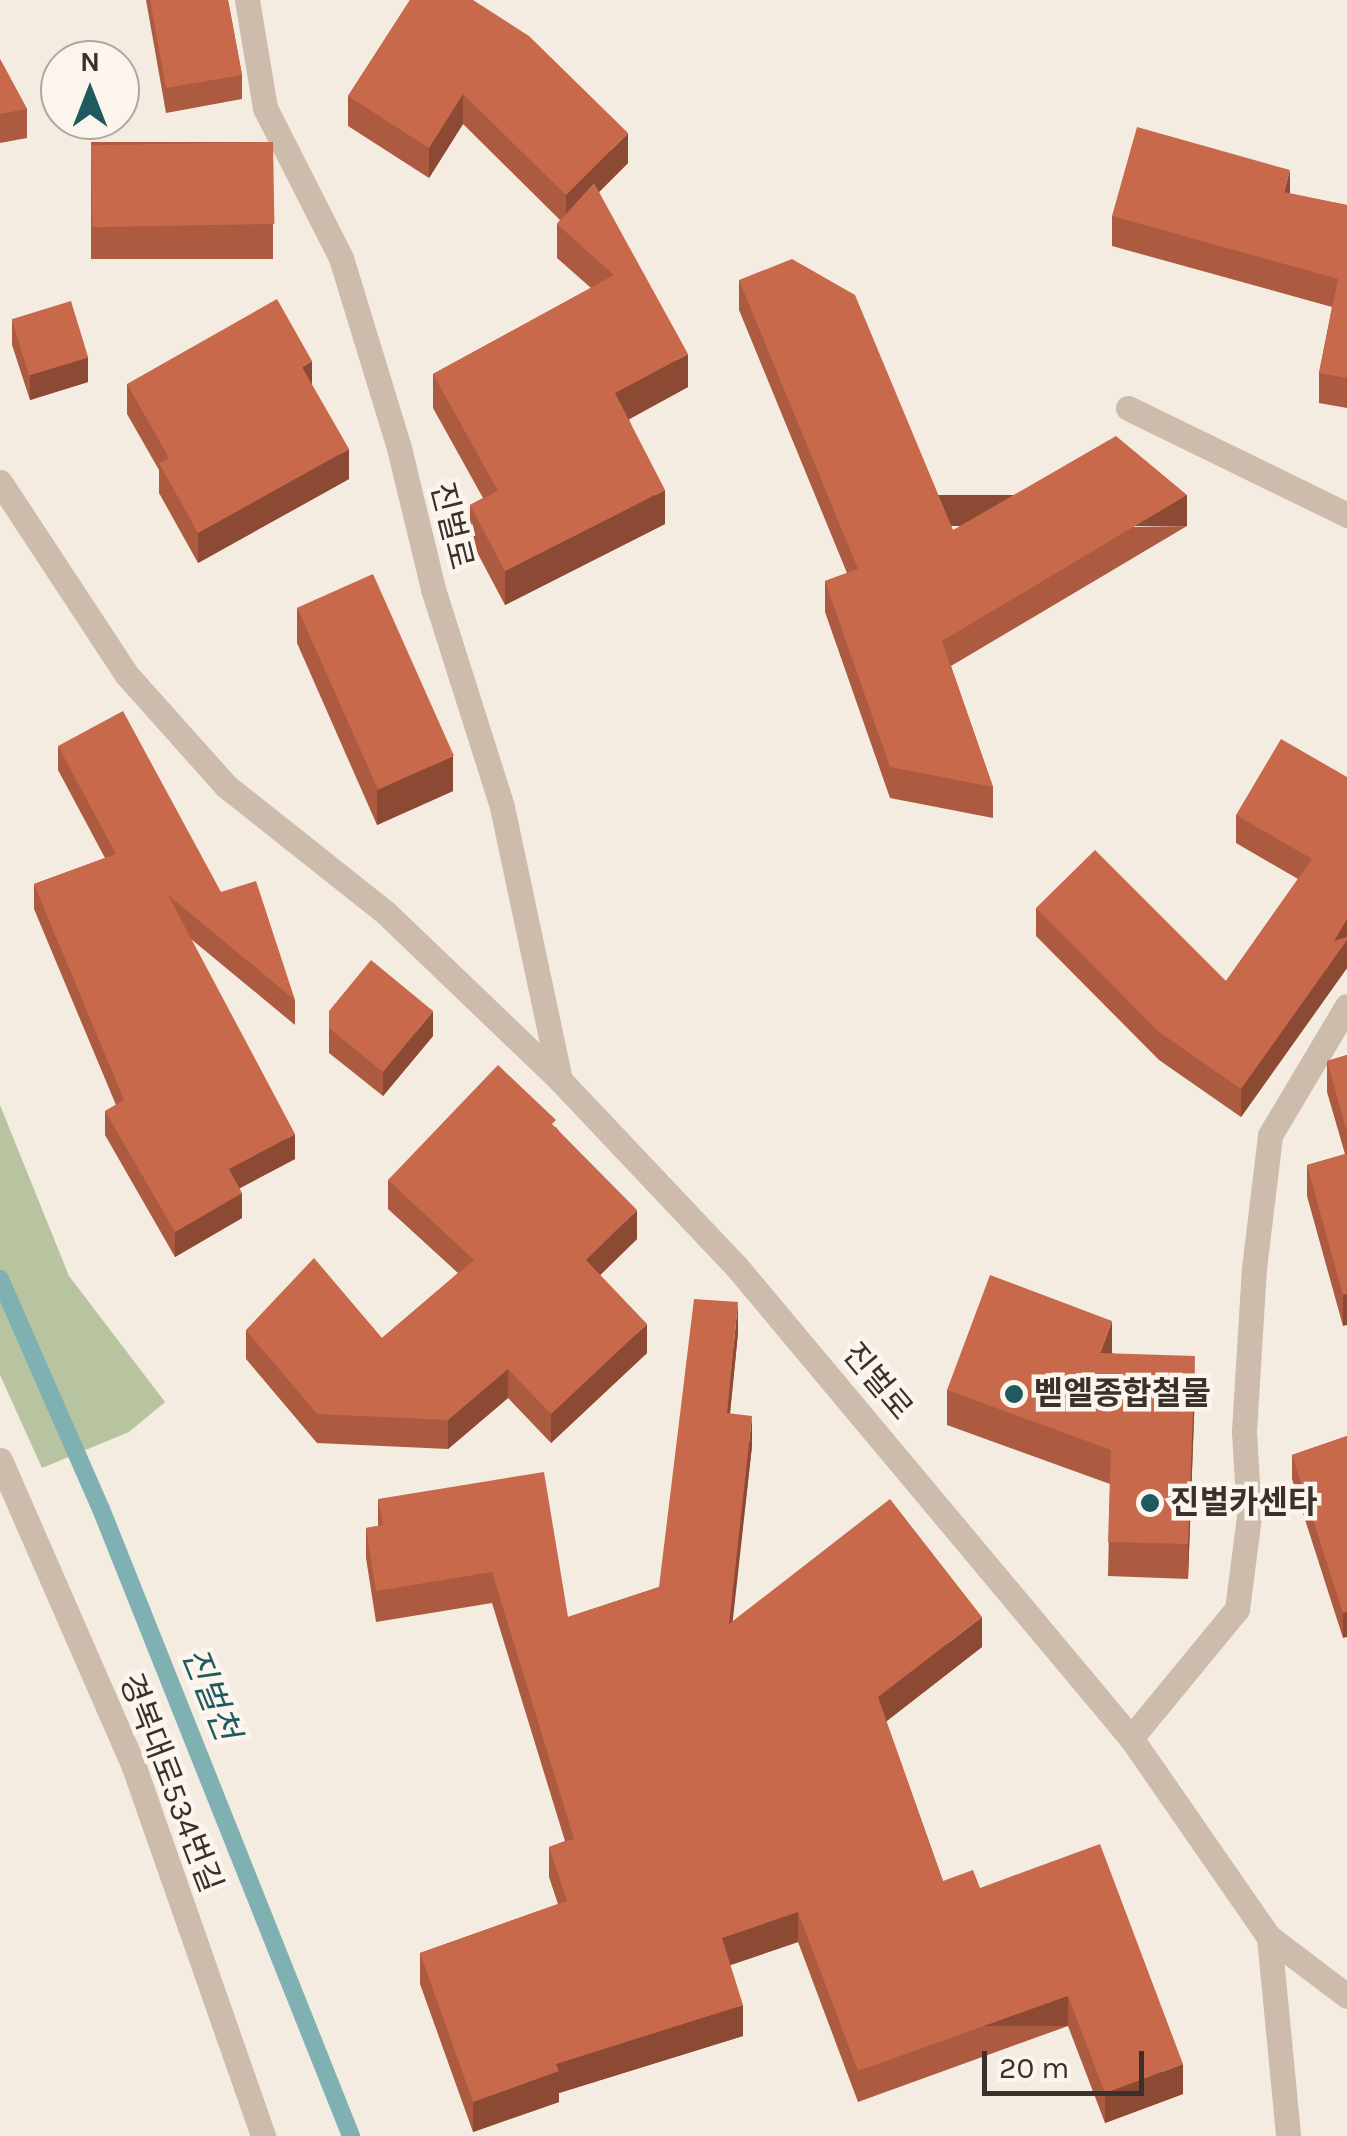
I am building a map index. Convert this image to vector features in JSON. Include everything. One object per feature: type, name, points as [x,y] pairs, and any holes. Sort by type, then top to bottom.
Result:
[{"type":"street","name":"진벌로","points":[[247,0],[266,108],[341,258],[399,448],[433,589],[502,806],[560,1080]]},
{"type":"street","points":[[1128,408],[1347,515]]},
{"type":"street","name":"진벌로","points":[[0,482],[126,674],[226,786],[386,914],[560,1080],[736,1266],[1130,1738],[1270,1937],[1347,1996]]},
{"type":"street","points":[[1130,1738],[1237,1609],[1248,1516],[1244,1432],[1254,1268],[1270,1135],[1347,1006]]},
{"type":"street","name":"경복대로534번길","points":[[0,1460],[134,1768],[264,2136]]},
{"type":"street","name":"진벌로","points":[[1270,1937],[1288,2136]]},
{"type":"green space","points":[[0,1105],[69,1276],[165,1402],[129,1432],[42,1468],[0,1375]]},
{"type":"building","points":[[150,0],[228,0],[242,75],[166,88]]},
{"type":"building","points":[[410,0],[473,0],[529,36],[628,133],[566,195],[463,94],[429,148],[348,96]]},
{"type":"building","points":[[0,59],[27,109],[0,114]]},
{"type":"building","points":[[1137,127],[1290,170],[1284,192],[1347,205],[1347,378],[1319,373],[1338,279],[1112,216]]},
{"type":"building","points":[[273,142],[274,224],[92,227],[91,145]]},
{"type":"building","points":[[594,183],[688,354],[615,393],[665,490],[505,571],[470,505],[498,491],[433,374],[614,275],[557,224]]},
{"type":"building","points":[[792,259],[855,295],[953,530],[1116,436],[1187,495],[942,641],[993,787],[890,767],[825,581],[858,569],[739,280]]},
{"type":"building","points":[[277,299],[312,361],[302,367],[349,449],[198,533],[159,463],[169,458],[127,384]]},
{"type":"building","points":[[71,301],[88,357],[29,376],[12,319]]},
{"type":"building","points":[[373,574],[454,756],[378,790],[297,608]]},
{"type":"building","points":[[123,711],[221,892],[256,881],[295,1000],[168,895],[295,1134],[229,1169],[242,1193],[175,1232],[105,1111],[124,1100],[34,884],[116,854],[58,746]]},
{"type":"building","points":[[1281,739],[1347,777],[1347,919],[1334,941],[1347,940],[1241,1089],[1159,1032],[1036,908],[1095,850],[1226,981],[1312,859],[1236,815]]},
{"type":"building","points":[[371,960],[433,1011],[383,1072],[329,1028],[329,1011]]},
{"type":"building","points":[[1347,1055],[1347,1132],[1327,1061]]},
{"type":"building","points":[[498,1065],[556,1120],[552,1124],[637,1210],[586,1260],[647,1324],[551,1414],[508,1369],[448,1420],[317,1414],[246,1330],[314,1258],[382,1338],[474,1260],[388,1180]]},
{"type":"building","points":[[1347,1154],[1347,1294],[1343,1295],[1307,1165]]},
{"type":"building","points":[[990,1275],[1112,1321],[1100,1353],[1195,1356],[1188,1544],[1108,1542],[1111,1450],[947,1390]]},
{"type":"building","points":[[694,1299],[738,1302],[727,1413],[752,1416],[729,1624],[890,1499],[982,1617],[878,1697],[943,1881],[973,1870],[980,1888],[1100,1844],[1183,2064],[1105,2093],[1068,1996],[858,2071],[798,1912],[722,1938],[743,2005],[556,2064],[559,2071],[473,2102],[420,1953],[567,1901],[549,1847],[574,1839],[492,1572],[376,1591],[366,1528],[383,1525],[378,1499],[544,1472],[568,1617],[659,1587]]},
{"type":"building","points":[[1347,1436],[1347,1612],[1343,1613],[1292,1455]]},
{"type":"waterway","name":"진벌천","points":[[0,1279],[101,1509],[351,2136]]},
{"type":"place","name":"벧엘종합철물","points":[[1014,1394]]},
{"type":"place","name":"진벌카센타","points":[[1150,1503]]}]
